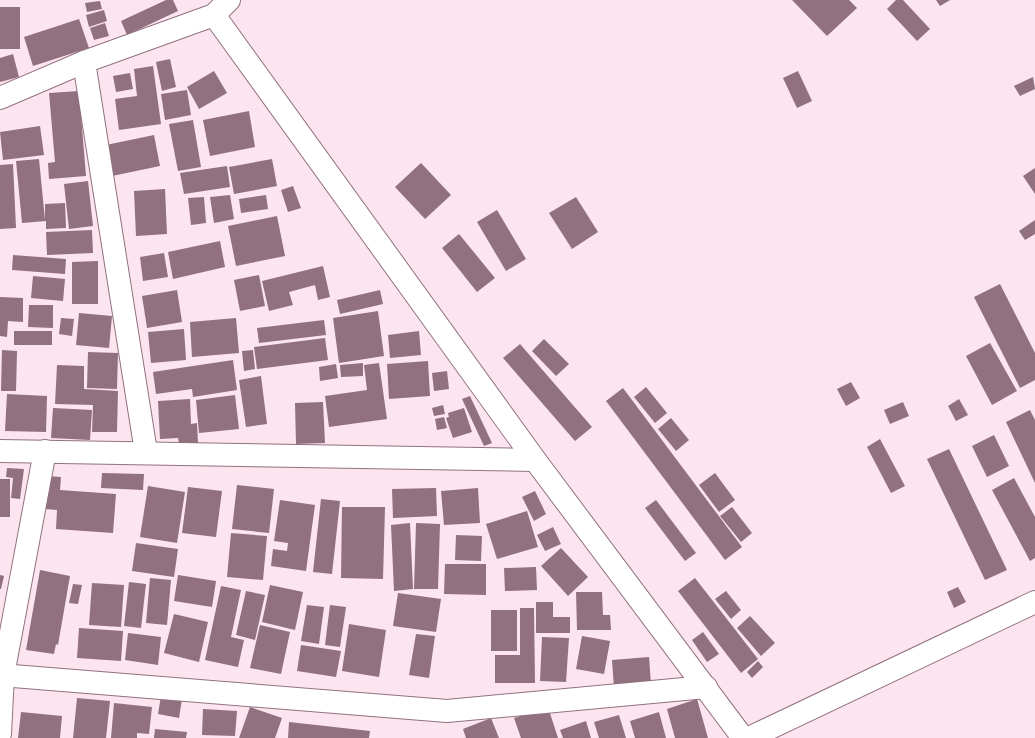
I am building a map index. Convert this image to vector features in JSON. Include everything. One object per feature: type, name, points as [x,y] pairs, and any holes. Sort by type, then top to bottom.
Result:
[{"type":"street","points":[[0,98],[84,62],[222,7],[535,460],[743,738]]},
{"type":"street","points":[[84,62],[146,452]]},
{"type":"street","points":[[0,450],[535,460]]},
{"type":"street","points":[[0,734],[2,675],[45,451]]},
{"type":"street","points":[[749,738],[1035,602]]},
{"type":"street","points":[[2,675],[447,711],[706,687]]},
{"type":"building","points":[[166,0],[173,0],[178,11],[127,35],[121,21]]},
{"type":"building","points":[[792,0],[849,0],[857,8],[827,36]]},
{"type":"building","points":[[896,0],[903,0],[930,29],[917,41],[887,9]]},
{"type":"building","points":[[936,0],[950,0],[940,6]]},
{"type":"building","points":[[100,1],[102,9],[87,12],[85,3]]},
{"type":"building","points":[[0,7],[20,7],[20,49],[0,49]]},
{"type":"building","points":[[104,10],[107,21],[89,27],[86,15]]},
{"type":"building","points":[[79,19],[89,48],[33,66],[24,37]]},
{"type":"building","points":[[105,23],[109,36],[94,40],[90,28]]},
{"type":"building","points":[[13,54],[19,77],[0,82],[0,58]]},
{"type":"building","points":[[170,59],[176,87],[162,91],[156,62]]},
{"type":"building","points":[[153,66],[161,124],[119,130],[115,99],[137,96],[134,69]]},
{"type":"building","points":[[214,71],[227,93],[199,109],[187,87]]},
{"type":"building","points":[[798,71],[812,101],[797,108],[783,78]]},
{"type":"building","points":[[130,73],[133,89],[116,92],[113,76]]},
{"type":"building","points":[[1033,77],[1035,89],[1020,96],[1014,86]]},
{"type":"building","points":[[187,90],[191,115],[165,120],[161,94]]},
{"type":"building","points":[[79,91],[86,176],[49,179],[48,163],[55,162],[49,93]]},
{"type":"building","points":[[249,111],[255,147],[210,156],[203,120]]},
{"type":"building","points":[[193,120],[201,167],[178,171],[169,124]]},
{"type":"building","points":[[40,126],[44,155],[3,160],[0,132]]},
{"type":"building","points":[[154,135],[160,166],[112,176],[106,145]]},
{"type":"building","points":[[39,159],[45,220],[45,204],[65,203],[66,228],[46,229],[46,221],[22,223],[16,161]]},
{"type":"building","points":[[272,159],[277,186],[234,194],[229,167]]},
{"type":"building","points":[[421,163],[451,195],[425,219],[395,187]]},
{"type":"building","points":[[13,164],[16,228],[0,229],[0,165]]},
{"type":"building","points":[[227,166],[230,187],[184,194],[180,173]]},
{"type":"building","points":[[1035,168],[1035,194],[1023,176]]},
{"type":"building","points":[[88,181],[93,226],[69,229],[64,184]]},
{"type":"building","points":[[293,186],[301,208],[288,212],[281,190]]},
{"type":"building","points":[[165,189],[167,234],[136,236],[134,191]]},
{"type":"building","points":[[230,195],[234,219],[214,223],[210,197]]},
{"type":"building","points":[[266,195],[268,209],[241,213],[239,199]]},
{"type":"building","points":[[204,197],[206,223],[191,225],[188,198]]},
{"type":"building","points":[[576,197],[598,232],[572,249],[549,213]]},
{"type":"building","points":[[497,210],[526,259],[506,271],[477,222]]},
{"type":"building","points":[[277,216],[285,256],[236,266],[228,226]]},
{"type":"building","points":[[1035,220],[1035,234],[1025,240],[1019,231]]},
{"type":"building","points":[[92,230],[93,253],[47,255],[46,232]]},
{"type":"building","points":[[459,234],[495,278],[477,292],[442,248]]},
{"type":"building","points":[[220,241],[225,267],[173,279],[168,252]]},
{"type":"building","points":[[164,253],[168,277],[143,281],[140,257]]},
{"type":"building","points":[[13,255],[66,259],[65,274],[12,270]]},
{"type":"building","points":[[98,261],[98,304],[72,304],[72,262]]},
{"type":"building","points":[[323,266],[330,297],[318,300],[315,285],[289,292],[293,305],[269,311],[262,281]]},
{"type":"building","points":[[259,275],[265,306],[240,311],[234,280]]},
{"type":"building","points":[[33,276],[65,279],[63,301],[31,298]]},
{"type":"building","points":[[1000,284],[1035,353],[1035,380],[1020,388],[974,297]]},
{"type":"building","points":[[177,290],[182,322],[147,328],[142,296]]},
{"type":"building","points":[[380,290],[383,304],[340,314],[337,300]]},
{"type":"building","points":[[0,297],[23,298],[23,322],[8,321],[7,337],[0,336]]},
{"type":"building","points":[[29,305],[53,305],[53,328],[28,327]]},
{"type":"building","points":[[378,311],[384,356],[339,363],[333,318]]},
{"type":"building","points":[[79,313],[112,316],[109,348],[76,345]]},
{"type":"building","points":[[61,318],[74,319],[72,336],[59,334]]},
{"type":"building","points":[[236,318],[239,353],[192,357],[190,322]]},
{"type":"building","points":[[324,320],[326,335],[259,343],[257,328]]},
{"type":"building","points":[[184,329],[186,360],[151,363],[148,332]]},
{"type":"building","points":[[14,331],[52,331],[52,345],[14,345]]},
{"type":"building","points":[[419,331],[421,355],[390,358],[388,335]]},
{"type":"building","points":[[325,338],[328,360],[257,369],[254,347]]},
{"type":"building","points":[[544,339],[569,364],[556,376],[532,351]]},
{"type":"building","points":[[990,343],[1017,391],[992,405],[966,356]]},
{"type":"building","points":[[520,344],[592,427],[575,441],[503,358]]},
{"type":"building","points":[[2,350],[17,351],[16,391],[1,391]]},
{"type":"building","points":[[253,350],[255,369],[244,371],[242,351]]},
{"type":"building","points":[[88,352],[118,353],[117,389],[87,388]]},
{"type":"building","points":[[233,360],[237,390],[193,397],[192,389],[156,394],[153,372]]},
{"type":"building","points":[[428,361],[430,396],[389,399],[387,364]]},
{"type":"building","points":[[363,363],[363,376],[341,377],[340,365]]},
{"type":"building","points":[[379,363],[387,419],[329,427],[325,396],[367,390],[364,365]]},
{"type":"building","points":[[336,364],[338,378],[320,381],[319,367]]},
{"type":"building","points":[[57,365],[84,366],[84,389],[118,391],[117,432],[92,432],[93,405],[55,404]]},
{"type":"building","points":[[447,371],[449,389],[434,391],[432,373]]},
{"type":"building","points":[[261,376],[267,424],[246,427],[239,380]]},
{"type":"building","points":[[851,382],[860,398],[846,406],[837,389]]},
{"type":"building","points":[[646,387],[667,413],[655,423],[634,397]]},
{"type":"building","points":[[623,388],[742,547],[725,560],[606,401]]},
{"type":"building","points":[[7,394],[47,396],[46,432],[5,431]]},
{"type":"building","points":[[235,395],[239,429],[199,433],[196,400]]},
{"type":"building","points":[[470,396],[492,443],[484,446],[462,399]]},
{"type":"building","points":[[190,399],[191,424],[197,423],[198,443],[179,444],[178,438],[160,439],[158,401]]},
{"type":"building","points":[[959,399],[968,415],[956,421],[948,406]]},
{"type":"building","points":[[323,402],[325,443],[296,444],[295,403]]},
{"type":"building","points":[[903,402],[909,416],[890,424],[884,410]]},
{"type":"building","points":[[443,405],[445,414],[434,416],[432,408]]},
{"type":"building","points":[[53,408],[92,410],[90,440],[51,438]]},
{"type":"building","points":[[464,408],[472,432],[453,438],[446,418],[449,417],[448,413]]},
{"type":"building","points":[[1030,410],[1035,420],[1035,483],[1006,422]]},
{"type":"building","points":[[444,417],[447,428],[437,430],[435,419]]},
{"type":"building","points":[[671,418],[689,440],[676,451],[658,429]]},
{"type":"building","points":[[994,435],[1009,466],[987,477],[972,446]]},
{"type":"building","points":[[880,439],[905,486],[891,493],[867,447]]},
{"type":"building","points":[[949,449],[1007,570],[985,580],[927,459]]},
{"type":"building","points":[[7,468],[24,469],[20,499],[11,498],[13,478],[6,477]]},
{"type":"building","points":[[102,473],[144,474],[143,490],[101,488]]},
{"type":"building","points":[[715,473],[735,500],[719,512],[699,485]]},
{"type":"building","points":[[48,476],[61,477],[60,490],[116,494],[113,533],[56,529],[57,510],[45,509]]},
{"type":"building","points":[[1014,478],[1035,517],[1035,558],[1030,561],[992,490]]},
{"type":"building","points":[[0,479],[10,479],[10,517],[0,517]]},
{"type":"building","points":[[237,485],[274,489],[269,533],[232,529]]},
{"type":"building","points":[[148,486],[185,492],[177,543],[140,537]]},
{"type":"building","points":[[188,487],[222,491],[216,537],[182,533]]},
{"type":"building","points":[[436,488],[437,516],[393,518],[392,489]]},
{"type":"building","points":[[478,488],[480,523],[444,525],[441,491]]},
{"type":"building","points":[[535,491],[546,514],[534,521],[522,497]]},
{"type":"building","points":[[321,499],[340,501],[332,574],[313,572]]},
{"type":"building","points":[[280,500],[315,505],[306,571],[271,566],[273,549],[287,551],[288,543],[274,541]]},
{"type":"building","points":[[656,500],[696,553],[685,561],[645,508]]},
{"type":"building","points":[[342,507],[385,507],[383,579],[341,578]]},
{"type":"building","points":[[732,507],[752,533],[741,542],[720,516]]},
{"type":"building","points":[[527,511],[538,547],[497,559],[486,524]]},
{"type":"building","points":[[410,523],[413,589],[394,591],[391,525]]},
{"type":"building","points":[[416,523],[440,524],[438,589],[414,589]]},
{"type":"building","points":[[553,527],[561,544],[545,551],[537,535]]},
{"type":"building","points":[[231,533],[267,536],[263,580],[227,577]]},
{"type":"building","points":[[456,535],[482,536],[481,561],[455,560]]},
{"type":"building","points":[[136,543],[178,549],[174,577],[132,571]]},
{"type":"building","points":[[561,548],[588,577],[568,596],[541,566]]},
{"type":"building","points":[[445,564],[486,564],[486,595],[444,594]]},
{"type":"building","points":[[536,567],[537,590],[505,591],[504,568]]},
{"type":"building","points":[[40,570],[70,576],[58,645],[56,644],[54,654],[26,650]]},
{"type":"building","points":[[0,575],[4,576],[1,589],[0,589]]},
{"type":"building","points":[[178,575],[216,581],[212,607],[174,601]]},
{"type":"building","points":[[150,578],[171,580],[167,625],[146,623]]},
{"type":"building","points":[[695,578],[758,659],[741,673],[678,591]]},
{"type":"building","points":[[129,582],[146,584],[141,628],[124,626]]},
{"type":"building","points":[[92,583],[124,585],[121,627],[89,625]]},
{"type":"building","points":[[73,584],[82,585],[78,604],[69,603]]},
{"type":"building","points":[[270,585],[303,592],[295,630],[262,622]]},
{"type":"building","points":[[221,586],[241,590],[231,637],[244,640],[238,667],[205,660]]},
{"type":"building","points":[[958,587],[966,602],[954,608],[947,592]]},
{"type":"building","points":[[246,591],[265,595],[255,640],[236,635]]},
{"type":"building","points":[[726,591],[741,610],[731,619],[715,599]]},
{"type":"building","points":[[576,592],[602,592],[603,615],[610,615],[611,630],[577,630]]},
{"type":"building","points":[[398,593],[441,599],[436,632],[393,626]]},
{"type":"building","points":[[536,602],[553,602],[553,617],[570,617],[570,633],[536,633]]},
{"type":"building","points":[[307,605],[324,607],[319,644],[301,641]]},
{"type":"building","points":[[330,605],[346,607],[340,647],[325,645]]},
{"type":"building","points":[[520,608],[534,608],[535,683],[495,683],[495,655],[520,655]]},
{"type":"building","points":[[491,610],[517,610],[517,651],[491,651]]},
{"type":"building","points":[[174,614],[208,622],[199,662],[164,653]]},
{"type":"building","points":[[750,616],[775,643],[761,656],[737,628]]},
{"type":"building","points":[[349,624],[386,630],[379,677],[342,671]]},
{"type":"building","points":[[260,625],[290,632],[281,674],[250,668]]},
{"type":"building","points":[[79,628],[123,631],[121,661],[77,658]]},
{"type":"building","points":[[703,632],[719,654],[707,662],[692,640]]},
{"type":"building","points":[[128,633],[161,637],[158,665],[125,660]]},
{"type":"building","points":[[416,634],[435,636],[429,678],[409,675]]},
{"type":"building","points":[[582,636],[610,641],[604,674],[576,669]]},
{"type":"building","points":[[542,637],[569,638],[566,682],[540,681]]},
{"type":"building","points":[[301,645],[341,651],[336,677],[297,671]]},
{"type":"building","points":[[649,657],[651,684],[614,688],[612,660]]},
{"type":"building","points":[[758,661],[763,667],[752,678],[747,672]]},
{"type":"building","points":[[161,696],[182,699],[179,718],[158,714]]},
{"type":"building","points":[[77,698],[110,701],[106,738],[73,738]]},
{"type":"building","points":[[697,699],[708,738],[675,738],[667,709]]},
{"type":"building","points":[[114,703],[152,707],[149,734],[137,733],[137,738],[111,738]]},
{"type":"building","points":[[250,707],[282,718],[275,738],[239,738]]},
{"type":"building","points":[[548,707],[558,738],[521,738],[514,718]]},
{"type":"building","points":[[203,709],[237,711],[235,736],[202,735]]},
{"type":"building","points":[[21,712],[62,716],[60,738],[18,738]]},
{"type":"building","points":[[659,712],[666,738],[635,738],[630,721]]},
{"type":"building","points":[[619,715],[626,738],[599,738],[594,722]]},
{"type":"building","points":[[491,718],[499,738],[466,738],[463,729]]},
{"type":"building","points":[[586,721],[591,738],[563,738],[560,730]]},
{"type":"building","points":[[289,722],[370,731],[369,738],[288,738]]},
{"type":"building","points":[[155,729],[187,732],[186,738],[154,738]]}]
